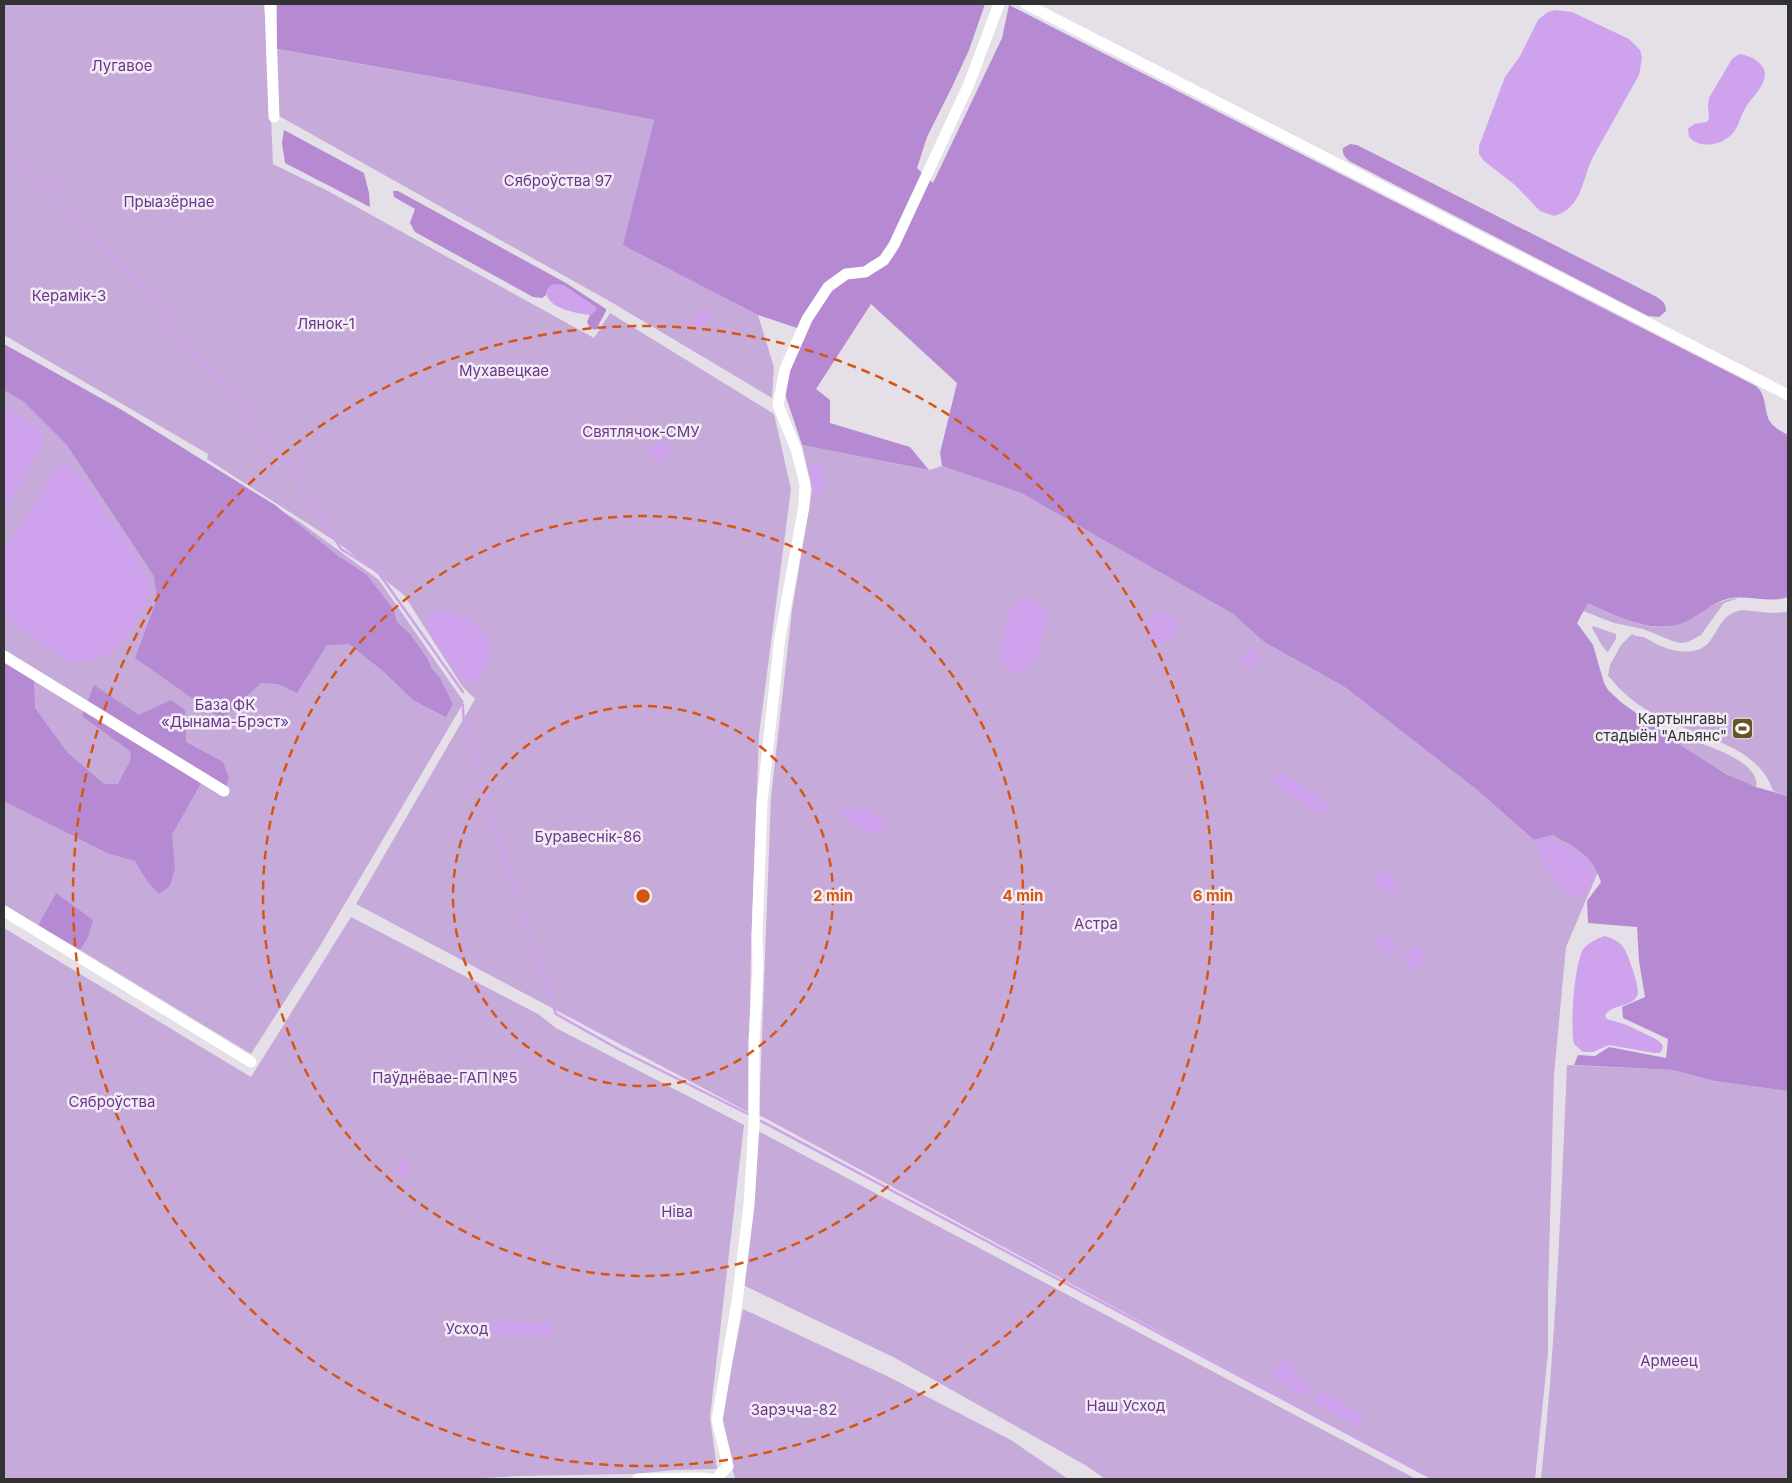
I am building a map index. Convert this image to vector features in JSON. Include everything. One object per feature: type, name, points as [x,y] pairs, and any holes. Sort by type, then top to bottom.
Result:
[{"type":"street","points":[[270,4],[274,117]]},
{"type":"street","points":[[716,1479],[728,1466],[717,1420],[737,1302],[749,1205],[754,1124],[754,1042],[762,802],[780,636],[804,506],[805,484],[796,448],[778,405],[785,369],[807,319],[828,286],[846,274],[866,272],[884,260],[894,245],[969,84],[999,4]]},
{"type":"street","points":[[1026,4],[1788,395]]},
{"type":"street","points":[[4,656],[224,791]]},
{"type":"street","points":[[4,912],[251,1062]]},
{"type":"street","points":[[638,1479],[710,1479]]},
{"type":"green space","points":[[4,4],[264,4],[268,47],[273,164],[328,191],[594,338],[610,313],[774,414],[791,489],[759,735],[751,952],[748,1112],[356,904],[475,699],[462,686],[404,595],[341,545],[207,459],[208,454],[4,335]]},
{"type":"green space","points":[[277,4],[985,4],[969,50],[927,137],[917,168],[933,183],[1002,38],[1009,5],[1756,386],[1762,394],[1771,423],[1788,435],[1788,597],[1773,600],[1727,599],[1716,603],[1687,621],[1662,627],[1636,623],[1588,603],[1577,623],[1593,645],[1604,683],[1608,690],[1622,703],[1688,750],[1726,774],[1756,787],[1788,796],[1788,1091],[1714,1081],[1673,1070],[1574,1065],[1578,1055],[1595,1056],[1609,1047],[1666,1058],[1668,1039],[1623,1018],[1622,1007],[1645,997],[1639,961],[1637,927],[1588,923],[1587,901],[1601,882],[1588,858],[1553,835],[1534,840],[1477,790],[1346,688],[1264,642],[1233,614],[1021,493],[942,466],[940,453],[957,383],[871,304],[816,389],[830,400],[830,423],[910,447],[929,470],[802,445],[785,394],[797,328],[758,315],[623,245],[654,120],[457,81],[277,49]]},
{"type":"green space","name":"Сяброўства 97","points":[[276,49],[457,81],[654,120],[624,244],[758,315],[774,367],[772,398],[611,302],[279,116]]},
{"type":"green space","points":[[284,130],[364,173],[370,207],[285,163],[282,143]]},
{"type":"green space","points":[[1350,144],[1357,145],[1655,296],[1663,302],[1666,311],[1659,317],[1648,316],[1349,161],[1344,155],[1343,148]]},
{"type":"green space","points":[[393,191],[398,191],[566,283],[606,309],[596,330],[590,328],[587,322],[590,315],[596,310],[595,307],[563,285],[546,292],[546,295],[542,298],[533,297],[415,232],[410,223],[415,209],[394,197]]},
{"type":"green space","points":[[4,344],[122,410],[275,505],[338,556],[367,575],[393,609],[397,622],[410,634],[427,658],[432,669],[440,678],[453,704],[446,717],[413,700],[383,671],[349,644],[327,645],[297,693],[278,684],[261,683],[222,719],[135,658],[157,599],[154,576],[67,445],[23,401],[4,390]]},
{"type":"green space","name":"База ФК «Дынама-Брэст»","points":[[4,346],[300,522],[379,580],[464,702],[320,946],[251,1054],[80,950],[88,938],[56,893],[38,925],[4,906]]},
{"type":"green space","name":"Астра","points":[[802,445],[929,470],[942,466],[1021,493],[1233,614],[1264,642],[1346,688],[1477,790],[1534,840],[1553,835],[1587,855],[1598,872],[1566,947],[1554,1075],[1548,1353],[1535,1479],[1432,1479],[759,1115],[771,797],[792,610],[812,490]]},
{"type":"green space","points":[[1739,598],[1724,603],[1701,635],[1688,642],[1681,643],[1643,629],[1614,623],[1583,611],[1588,602],[1608,612],[1643,625],[1666,627],[1679,624],[1719,602]]},
{"type":"green space","name":"Картынгавы стадыён \"Альянс\"","points":[[1742,610],[1770,613],[1788,612],[1788,796],[1773,791],[1765,775],[1753,762],[1738,751],[1648,711],[1628,697],[1608,676],[1610,665],[1621,645],[1632,634],[1646,638],[1669,649],[1695,651],[1706,646],[1730,614]]},
{"type":"green space","points":[[1593,626],[1616,634],[1616,639],[1608,652],[1592,628]]},
{"type":"green space","points":[[4,662],[34,680],[35,708],[67,752],[104,784],[118,784],[130,761],[131,752],[82,716],[94,685],[139,715],[171,700],[185,710],[186,742],[223,762],[229,778],[226,787],[201,783],[172,835],[175,868],[170,886],[159,894],[147,881],[135,861],[107,853],[4,801]]},
{"type":"green space","points":[[1650,723],[1723,752],[1744,764],[1755,777],[1756,787],[1714,767]]},
{"type":"green space","points":[[56,893],[93,920],[88,938],[80,950],[38,925]]},
{"type":"green space","points":[[351,917],[538,1014],[556,1028],[744,1125],[710,1417],[717,1469],[674,1470],[634,1474],[466,1479],[4,1479],[4,928],[251,1077]]},
{"type":"green space","name":"Армеец","points":[[1567,1065],[1673,1070],[1714,1081],[1788,1091],[1788,1479],[1541,1479],[1554,1324]]},
{"type":"green space","name":"Наш Усход","points":[[758,1131],[1416,1479],[1105,1479],[1085,1465],[895,1358],[743,1285]]},
{"type":"green space","name":"Зарэчча-82","points":[[743,1309],[887,1376],[1011,1440],[1068,1479],[735,1479],[726,1443],[722,1414]]},
{"type":"shaded area","points":[[1555,10],[1572,12],[1629,39],[1640,50],[1642,58],[1639,75],[1593,157],[1576,199],[1564,212],[1554,216],[1540,211],[1515,185],[1484,161],[1479,154],[1479,146],[1505,77],[1520,56],[1538,20],[1548,12]]},
{"type":"shaded area","points":[[1739,54],[1753,58],[1763,67],[1765,73],[1762,85],[1746,107],[1734,132],[1718,143],[1700,144],[1689,137],[1688,129],[1694,124],[1707,122],[1709,119],[1709,98],[1732,59]]},
{"type":"shaded area","points":[[554,284],[563,285],[593,305],[596,310],[590,315],[557,306],[548,298],[546,292],[549,286]]},
{"type":"shaded area","points":[[704,310],[709,313],[710,318],[704,327],[696,330],[693,328],[694,320]]},
{"type":"shaded area","points":[[4,407],[35,426],[43,437],[44,443],[4,511]]},
{"type":"shaded area","points":[[660,442],[667,445],[670,452],[667,459],[660,462],[653,459],[650,452],[653,445]]},
{"type":"shaded area","points":[[810,464],[823,466],[825,470],[822,493],[814,492]]},
{"type":"shaded area","points":[[59,465],[71,466],[90,487],[104,512],[124,537],[136,555],[149,582],[150,589],[146,604],[131,629],[113,651],[99,659],[76,663],[63,658],[4,617],[4,552],[54,470]]},
{"type":"shaded area","points":[[1025,596],[1034,600],[1045,610],[1048,619],[1040,641],[1038,654],[1032,666],[1018,672],[1008,668],[1003,663],[1001,652],[1010,609],[1016,605],[1018,599]]},
{"type":"shaded area","points":[[442,610],[457,614],[472,623],[485,635],[489,642],[491,652],[487,662],[482,673],[473,682],[469,683],[462,680],[428,631],[427,620],[429,617]]},
{"type":"shaded area","points":[[1157,610],[1179,620],[1169,641],[1164,645],[1155,642],[1146,635],[1148,621]]},
{"type":"shaded area","points":[[1254,650],[1259,655],[1255,665],[1252,669],[1246,668],[1241,661],[1247,651]]},
{"type":"shaded area","points":[[1282,772],[1327,804],[1328,809],[1323,815],[1311,810],[1275,783],[1274,777],[1277,773]]},
{"type":"shaded area","points":[[847,807],[857,808],[874,814],[884,820],[887,824],[886,829],[881,833],[877,833],[855,826],[844,817],[843,812]]},
{"type":"shaded area","points":[[1547,838],[1573,850],[1590,864],[1593,869],[1594,880],[1585,893],[1576,896],[1568,894],[1561,888],[1546,867],[1541,859],[1537,845],[1539,841]]},
{"type":"shaded area","points":[[1382,871],[1391,876],[1400,887],[1396,893],[1389,893],[1374,882]]},
{"type":"shaded area","points":[[1379,934],[1384,934],[1395,943],[1395,948],[1391,953],[1388,953],[1375,943]]},
{"type":"shaded area","points":[[1604,936],[1620,943],[1624,948],[1634,972],[1638,992],[1634,1000],[1611,1010],[1605,1016],[1607,1019],[1627,1025],[1656,1039],[1662,1044],[1663,1048],[1660,1053],[1609,1045],[1593,1052],[1583,1052],[1574,1044],[1572,1023],[1575,980],[1581,955],[1586,946]]},
{"type":"shaded area","points":[[1417,947],[1422,950],[1423,955],[1421,964],[1413,969],[1406,965],[1404,959],[1411,949]]},
{"type":"shaded area","points":[[404,1158],[409,1164],[409,1174],[408,1177],[400,1177],[397,1171],[397,1163]]},
{"type":"shaded area","points":[[498,1321],[550,1324],[553,1333],[550,1336],[493,1336],[488,1332],[491,1324]]},
{"type":"shaded area","points":[[1282,1361],[1290,1361],[1294,1365],[1296,1375],[1310,1386],[1309,1393],[1306,1395],[1298,1394],[1275,1380],[1273,1377],[1274,1370]]},
{"type":"shaded area","points":[[1318,1393],[1336,1398],[1350,1407],[1364,1420],[1364,1426],[1356,1426],[1316,1404],[1314,1398]]},
{"type":"waterway","points":[[4,148],[53,188],[142,289],[290,466],[341,549],[378,572],[463,692]]},
{"type":"waterway","points":[[463,705],[467,736],[519,900]]},
{"type":"waterway","points":[[520,912],[556,1014],[620,1050],[748,1114]]},
{"type":"waterway","points":[[761,1121],[1433,1479]]},
{"type":"place","name":"Картынгавы стадыён \"Альянс\"","points":[[1743,728]]},
{"type":"park label","name":"Лугавое","points":[[122,66]]},
{"type":"park label","name":"Прыазёрнае","points":[[169,202]]},
{"type":"park label","name":"Керамік-3","points":[[69,296]]},
{"type":"park label","name":"Лянок-1","points":[[326,324]]},
{"type":"park label","name":"Мухавецкае","points":[[504,371]]},
{"type":"park label","name":"Святлячок-СМУ","points":[[641,432]]},
{"type":"park label","name":"Буравеснік-86","points":[[588,837]]},
{"type":"park label","name":"Паўднёвае-ГАП №5","points":[[445,1078]]},
{"type":"park label","name":"Сяброўства","points":[[112,1102]]},
{"type":"park label","name":"Ніва","points":[[677,1212]]},
{"type":"park label","name":"Усход","points":[[467,1329]]}]
